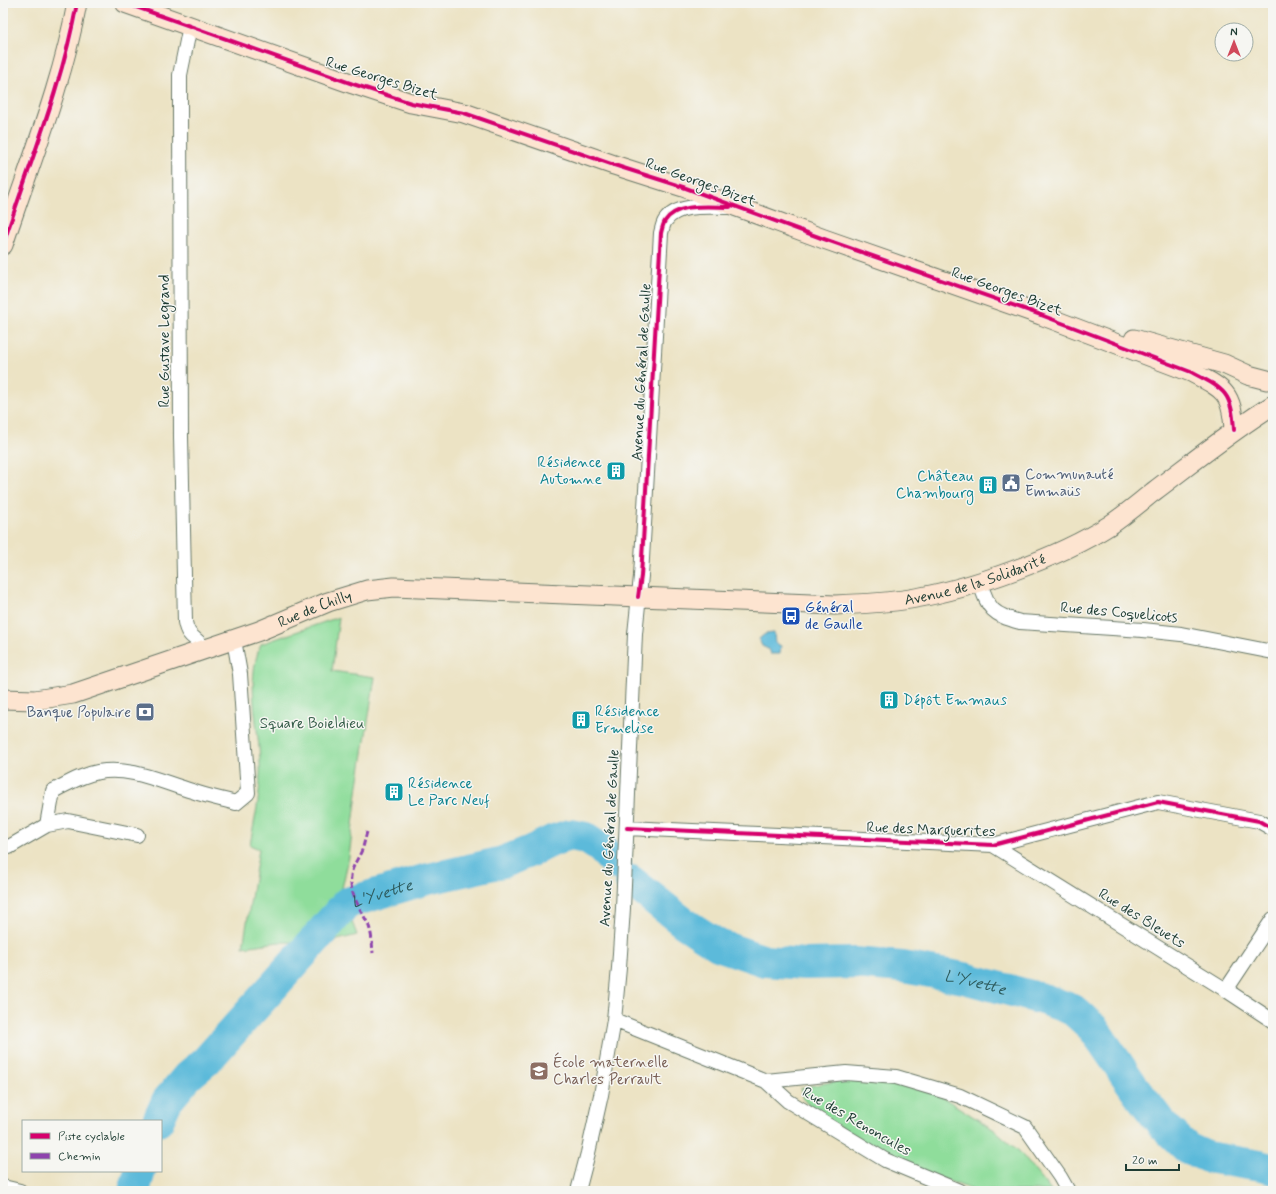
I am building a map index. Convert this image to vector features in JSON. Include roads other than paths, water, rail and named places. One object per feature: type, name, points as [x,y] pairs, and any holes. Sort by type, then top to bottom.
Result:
[{"type":"main road","points":[[3,245],[51,102],[68,46],[76,3]]},
{"type":"main road","name":"Rue Georges Bizet","points":[[125,3],[353,84],[411,103],[464,113],[614,165],[683,187],[1041,315],[1191,372],[1214,384],[1224,393],[1229,400],[1233,415],[1234,430]]},
{"type":"main road","name":"Rue Georges Bizet","points":[[1041,315],[1194,355],[1224,364],[1248,374],[1270,379]]},
{"type":"main road","points":[[1270,379],[1270,411]]},
{"type":"main road","name":"Avenue de la Solidarité","points":[[638,597],[835,605],[881,603],[910,599],[943,593],[980,583],[1060,553],[1086,540],[1111,524],[1234,430],[1270,411]]},
{"type":"main road","name":"Rue de Chilly","points":[[3,699],[34,700],[73,694],[234,640],[328,602],[352,594],[381,588],[394,587],[638,597]]},
{"type":"street","name":"Rue Gustave Legrand","points":[[190,26],[180,75],[181,429],[184,614],[186,631],[201,644],[204,650]]},
{"type":"street","name":"Avenue du Général de Gaulle","points":[[578,1191],[601,1095],[614,1020],[622,923],[634,649],[641,570],[661,233],[665,222],[673,213],[686,208],[734,206]]},
{"type":"street","name":"Rue des Coquelicots","points":[[980,583],[986,602],[994,611],[1005,618],[1020,622],[1181,634],[1273,652]]},
{"type":"street","points":[[47,825],[53,791],[79,778],[98,772],[120,770],[140,774],[192,791],[236,803],[248,793],[240,674],[234,640]]},
{"type":"street","name":"Rue des Marguerites","points":[[627,828],[993,845],[1158,802],[1259,821],[1273,829]]},
{"type":"street","points":[[3,846],[9,847],[47,825],[68,821],[137,835]]},
{"type":"street","name":"Rue des Bleuets","points":[[993,845],[1226,990],[1273,1021]]},
{"type":"street","points":[[1226,990],[1273,919]]},
{"type":"street","name":"Rue des Renoncules","points":[[614,1020],[766,1081],[788,1101],[885,1160],[959,1191]]},
{"type":"street","name":"Rue des Renoncules","points":[[766,1081],[846,1073],[896,1077],[960,1096],[1025,1127],[1068,1191]]},
{"type":"street","points":[[3,1187],[20,1191]]},
{"type":"water","points":[[774,633],[775,643],[781,646],[780,654],[770,654],[768,649],[762,646],[759,639],[765,634]]},
{"type":"waterway","name":"L'Yvette","points":[[158,1120],[167,1101],[188,1076],[206,1061],[347,903],[424,880],[503,862],[554,840],[570,835],[586,838],[601,848],[616,864]]},
{"type":"waterway","name":"L'Yvette","points":[[631,881],[684,923],[718,945],[765,961],[805,964],[854,963],[903,967],[964,978],[1046,1000],[1073,1010],[1093,1028],[1161,1123],[1187,1148],[1207,1157],[1273,1169]]},
{"type":"waterway","name":"L'Yvette","points":[[134,1191],[140,1172]]},
{"type":"place","name":"Résidence Automne","points":[[616,471]]},
{"type":"place","name":"Communauté Emmaüs","points":[[1011,483]]},
{"type":"place","name":"Château Chambourg","points":[[988,485]]},
{"type":"place","name":"Général de Gaulle","points":[[791,616]]},
{"type":"place","name":"Dépôt Emmaus","points":[[889,700]]},
{"type":"place","name":"Banque Populaire","points":[[145,712]]},
{"type":"place","name":"Résidence Ermelise","points":[[581,720]]},
{"type":"place","name":"Résidence Le Parc Neuf","points":[[394,792]]},
{"type":"place","name":"École maternelle Charles Perrault","points":[[539,1071]]},
{"type":"park label","name":"Square Boieldieu","points":[[312,723]]}]
